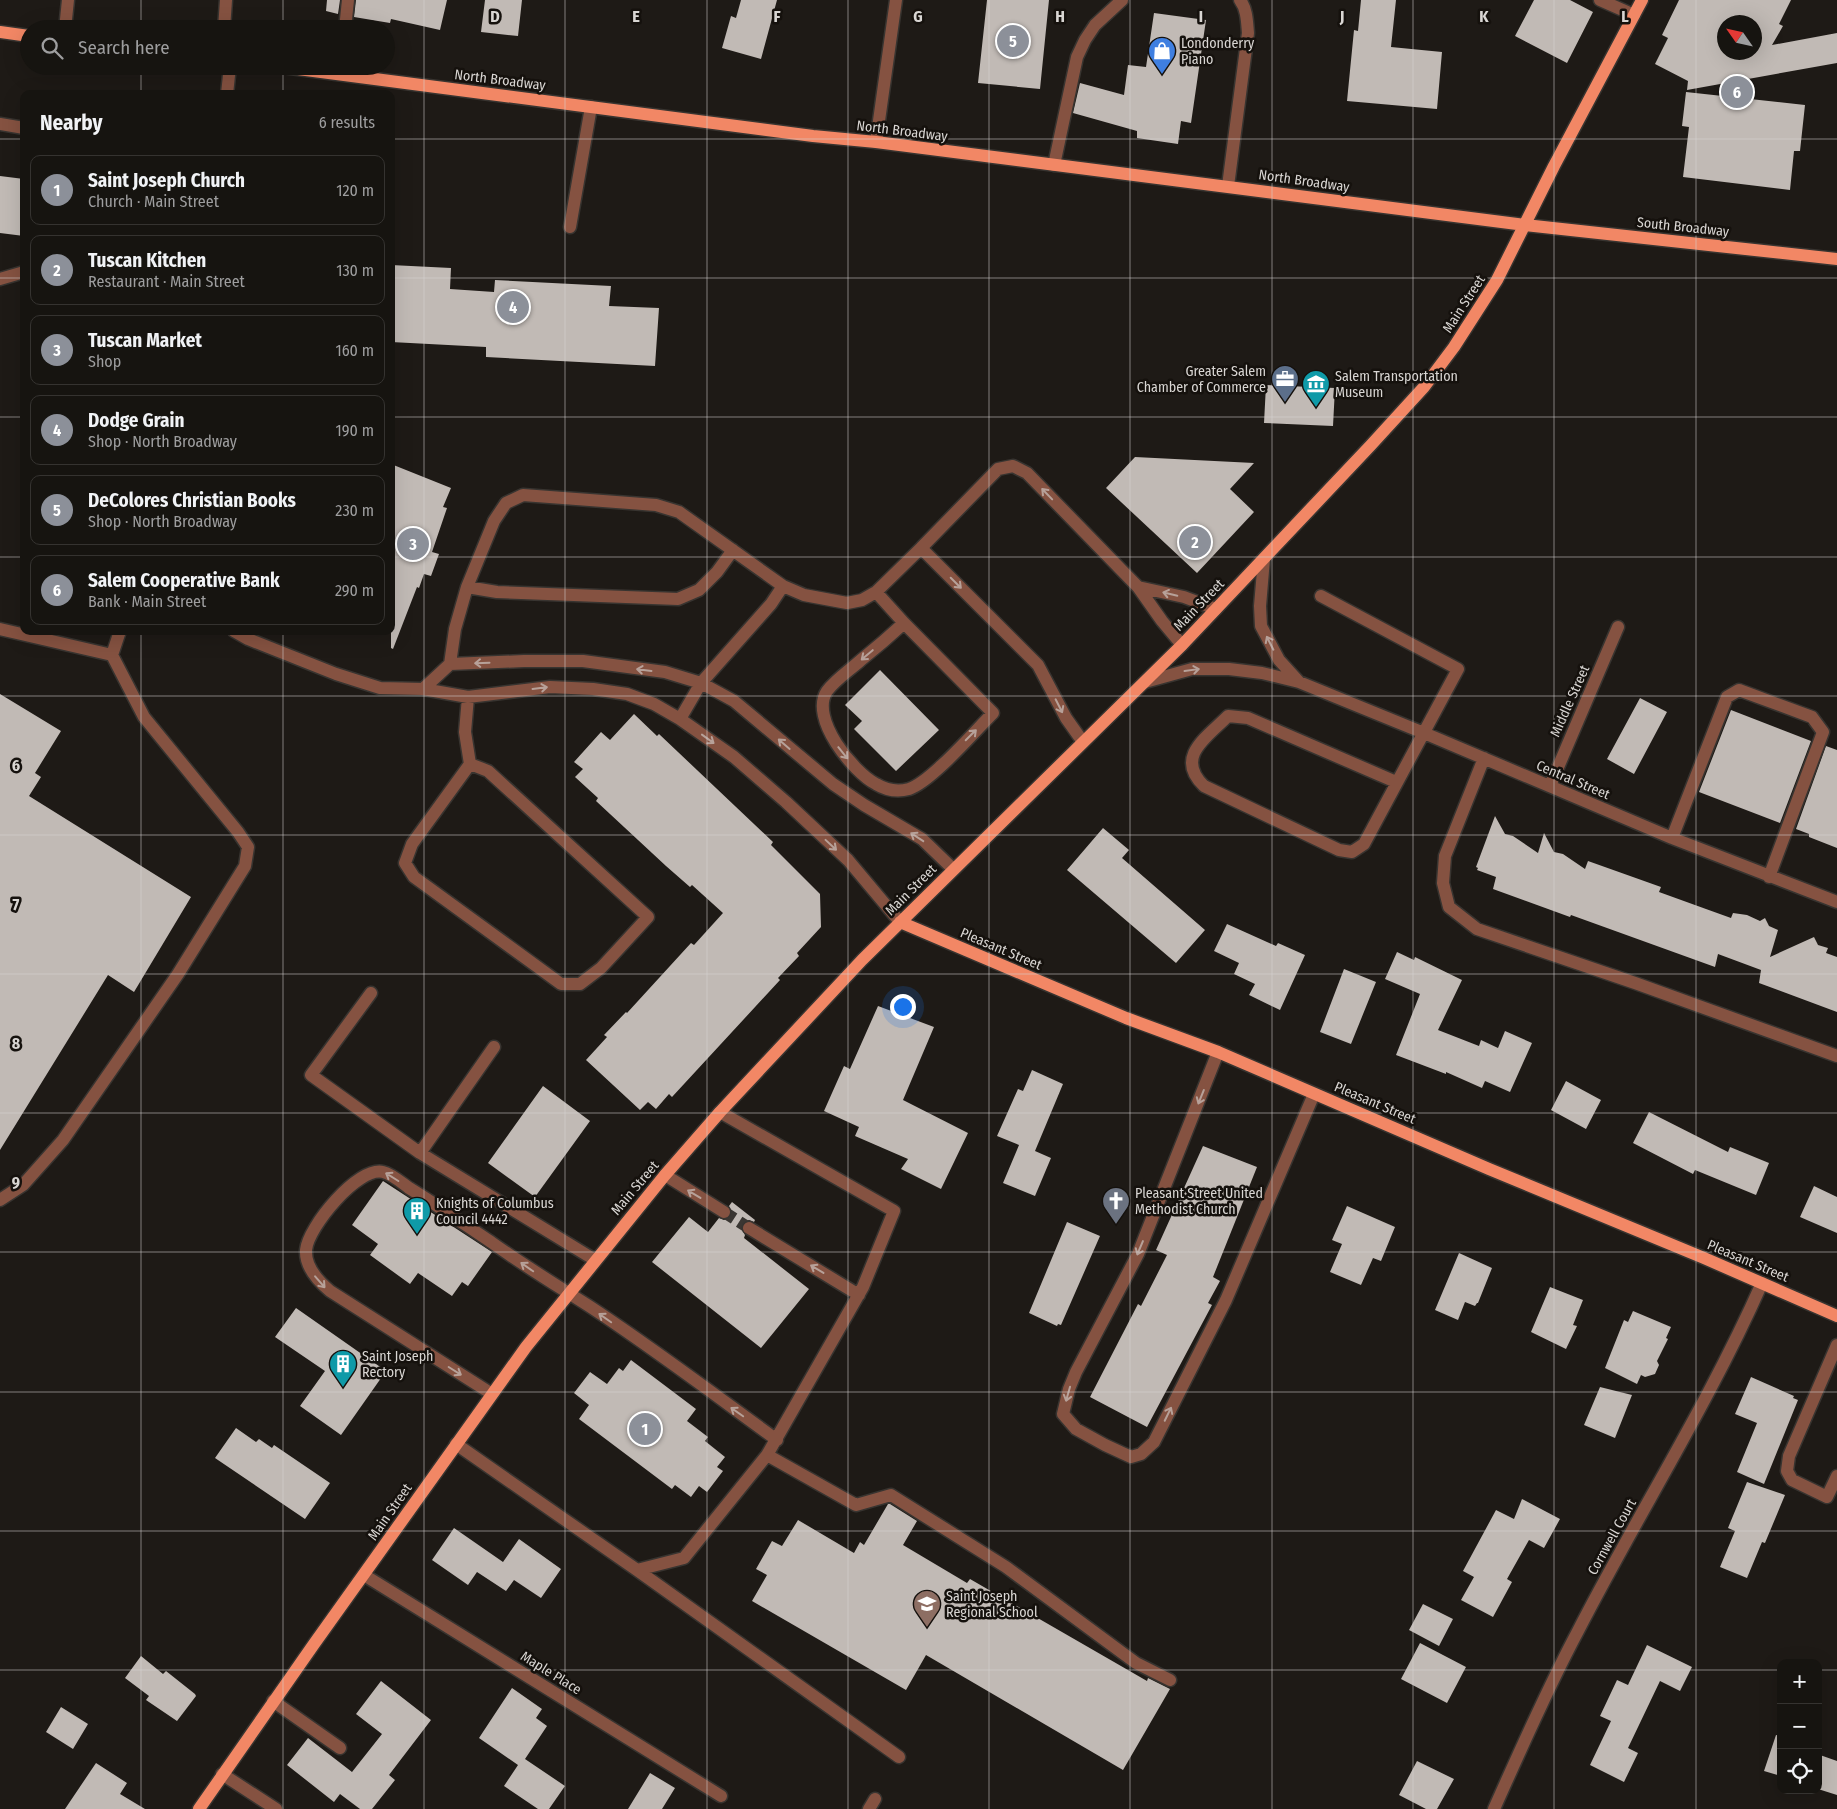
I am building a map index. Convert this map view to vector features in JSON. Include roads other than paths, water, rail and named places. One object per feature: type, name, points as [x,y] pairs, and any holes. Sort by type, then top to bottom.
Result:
[{"type":"main road","name":"Main Street","points":[[199,1809],[273,1701],[526,1347],[665,1175],[720,1112],[900,922],[1182,645],[1424,387],[1477,314],[1504,267],[1642,0]]},
{"type":"main road","points":[[0,32],[20,35]]},
{"type":"main road","name":"North Broadway","points":[[372,75],[591,107],[813,136],[876,142],[1228,186],[1525,225]]},
{"type":"main road","name":"South Broadway","points":[[1525,225],[1837,259]]},
{"type":"main road","name":"Pleasant Street","points":[[900,922],[1126,1018],[1218,1052],[1837,1316]]},
{"type":"street","points":[[66,20],[68,0]]},
{"type":"street","points":[[225,20],[226,0]]},
{"type":"street","points":[[346,20],[348,0]]},
{"type":"street","points":[[876,142],[896,0]]},
{"type":"street","points":[[1054,165],[1077,57],[1095,25],[1122,0]]},
{"type":"street","points":[[1228,186],[1248,34],[1247,17],[1240,0]]},
{"type":"street","points":[[1600,0],[1634,15]]},
{"type":"street","points":[[227,90],[229,75]]},
{"type":"street","points":[[570,227],[591,107]]},
{"type":"street","points":[[0,124],[20,127]]},
{"type":"street","points":[[0,279],[20,273]]},
{"type":"street","points":[[423,689],[450,664],[455,629],[467,587],[494,521],[506,503],[523,496],[656,506],[679,512],[783,586],[804,595],[847,603],[862,600],[876,592],[998,469],[1013,466],[1027,473],[1138,587],[1182,645]]},
{"type":"street","points":[[921,548],[1038,665],[1066,718],[1083,742]]},
{"type":"street","points":[[467,587],[497,592],[678,599],[699,590],[717,572],[734,550]]},
{"type":"street","name":"Central Street","points":[[1264,559],[1260,606],[1261,626],[1279,660],[1299,682]]},
{"type":"street","points":[[680,719],[701,683],[771,604],[783,586]]},
{"type":"street","points":[[1138,587],[1184,598],[1216,609]]},
{"type":"street","points":[[876,592],[993,713],[926,780],[909,789],[892,790],[876,784],[854,767],[838,748],[827,726],[823,709],[826,692],[904,623]]},
{"type":"street","points":[[1321,596],[1458,669],[1364,844],[1352,852],[1339,850],[1204,786],[1195,777],[1191,763],[1196,748],[1228,716],[1248,718],[1396,782]]},
{"type":"street","name":"Middle Street","points":[[1550,786],[1618,627]]},
{"type":"street","points":[[0,629],[20,634]]},
{"type":"street","points":[[26,635],[112,655]]},
{"type":"street","points":[[0,1200],[23,1185],[63,1140],[178,974],[245,866],[248,847],[238,832],[144,717],[112,655],[119,635]]},
{"type":"street","points":[[241,635],[336,674],[380,688],[423,689],[468,697],[550,687],[594,689],[626,694],[654,704],[680,719],[734,757],[786,802],[848,860],[900,922]]},
{"type":"street","points":[[450,664],[524,661],[583,662],[665,672],[701,683],[734,701],[833,784],[864,806],[922,839],[953,869]]},
{"type":"street","name":"Central Street","points":[[1144,682],[1192,669],[1228,669],[1262,673],[1299,682],[1672,838],[1837,902]]},
{"type":"street","points":[[1672,838],[1727,697],[1739,690],[1812,717],[1823,732],[1769,877]]},
{"type":"street","points":[[468,697],[465,732],[470,764],[412,844],[405,863],[414,877],[561,984],[580,984],[601,968],[648,917],[488,772],[470,764]]},
{"type":"street","points":[[1484,758],[1445,856],[1443,883],[1449,907],[1477,929],[1635,983],[1837,1056]]},
{"type":"street","points":[[371,993],[310,1075],[420,1152],[595,1260]]},
{"type":"street","points":[[420,1152],[494,1047]]},
{"type":"street","points":[[1218,1052],[1138,1254],[1076,1372],[1069,1389],[1063,1414],[1076,1430],[1131,1457],[1141,1454],[1154,1442],[1226,1300],[1314,1094]]},
{"type":"street","points":[[637,1570],[684,1558],[767,1455],[859,1295],[894,1211],[720,1112]]},
{"type":"street","points":[[492,1394],[330,1292],[318,1281],[308,1264],[306,1251],[310,1236],[323,1215],[340,1195],[360,1178],[372,1171],[384,1172],[589,1306],[777,1440]]},
{"type":"street","points":[[665,1175],[724,1212]]},
{"type":"street","points":[[749,1228],[859,1295]]},
{"type":"street","name":"Cornwell Court","points":[[1494,1809],[1545,1696],[1578,1630],[1701,1408],[1762,1283]]},
{"type":"street","points":[[1837,1346],[1789,1456],[1787,1471],[1792,1480],[1828,1497],[1837,1476]]},
{"type":"street","points":[[456,1444],[637,1570],[899,1757]]},
{"type":"street","points":[[767,1455],[856,1505],[891,1495],[1006,1567],[1136,1663],[1170,1680]]},
{"type":"street","name":"Maple Place","points":[[364,1575],[722,1796]]},
{"type":"street","points":[[273,1701],[340,1748]]},
{"type":"street","points":[[222,1774],[276,1809]]},
{"type":"tunnel","points":[[724,1212],[749,1228]]},
{"type":"place","name":"DeColores Christian Books","points":[[1013,41]]},
{"type":"place","name":"Londonderry Piano","points":[[1162,75]]},
{"type":"place","name":"Salem Cooperative Bank","points":[[1737,92]]},
{"type":"place","name":"Dodge Grain","points":[[513,307]]},
{"type":"place","name":"Greater Salem Chamber of Commerce","points":[[1285,403]]},
{"type":"place","name":"Salem Transportation Museum","points":[[1316,408]]},
{"type":"place","name":"Tuscan Kitchen","points":[[1195,542]]},
{"type":"place","name":"Tuscan Market","points":[[413,544]]},
{"type":"place","name":"Pleasant Street United Methodist Church","points":[[1116,1225]]},
{"type":"place","name":"Knights of Columbus Council 4442","points":[[417,1235]]},
{"type":"place","name":"Saint Joseph Rectory","points":[[343,1388]]},
{"type":"place","name":"Saint Joseph Church","points":[[645,1429]]},
{"type":"place","name":"Saint Joseph Regional School","points":[[927,1628]]}]
